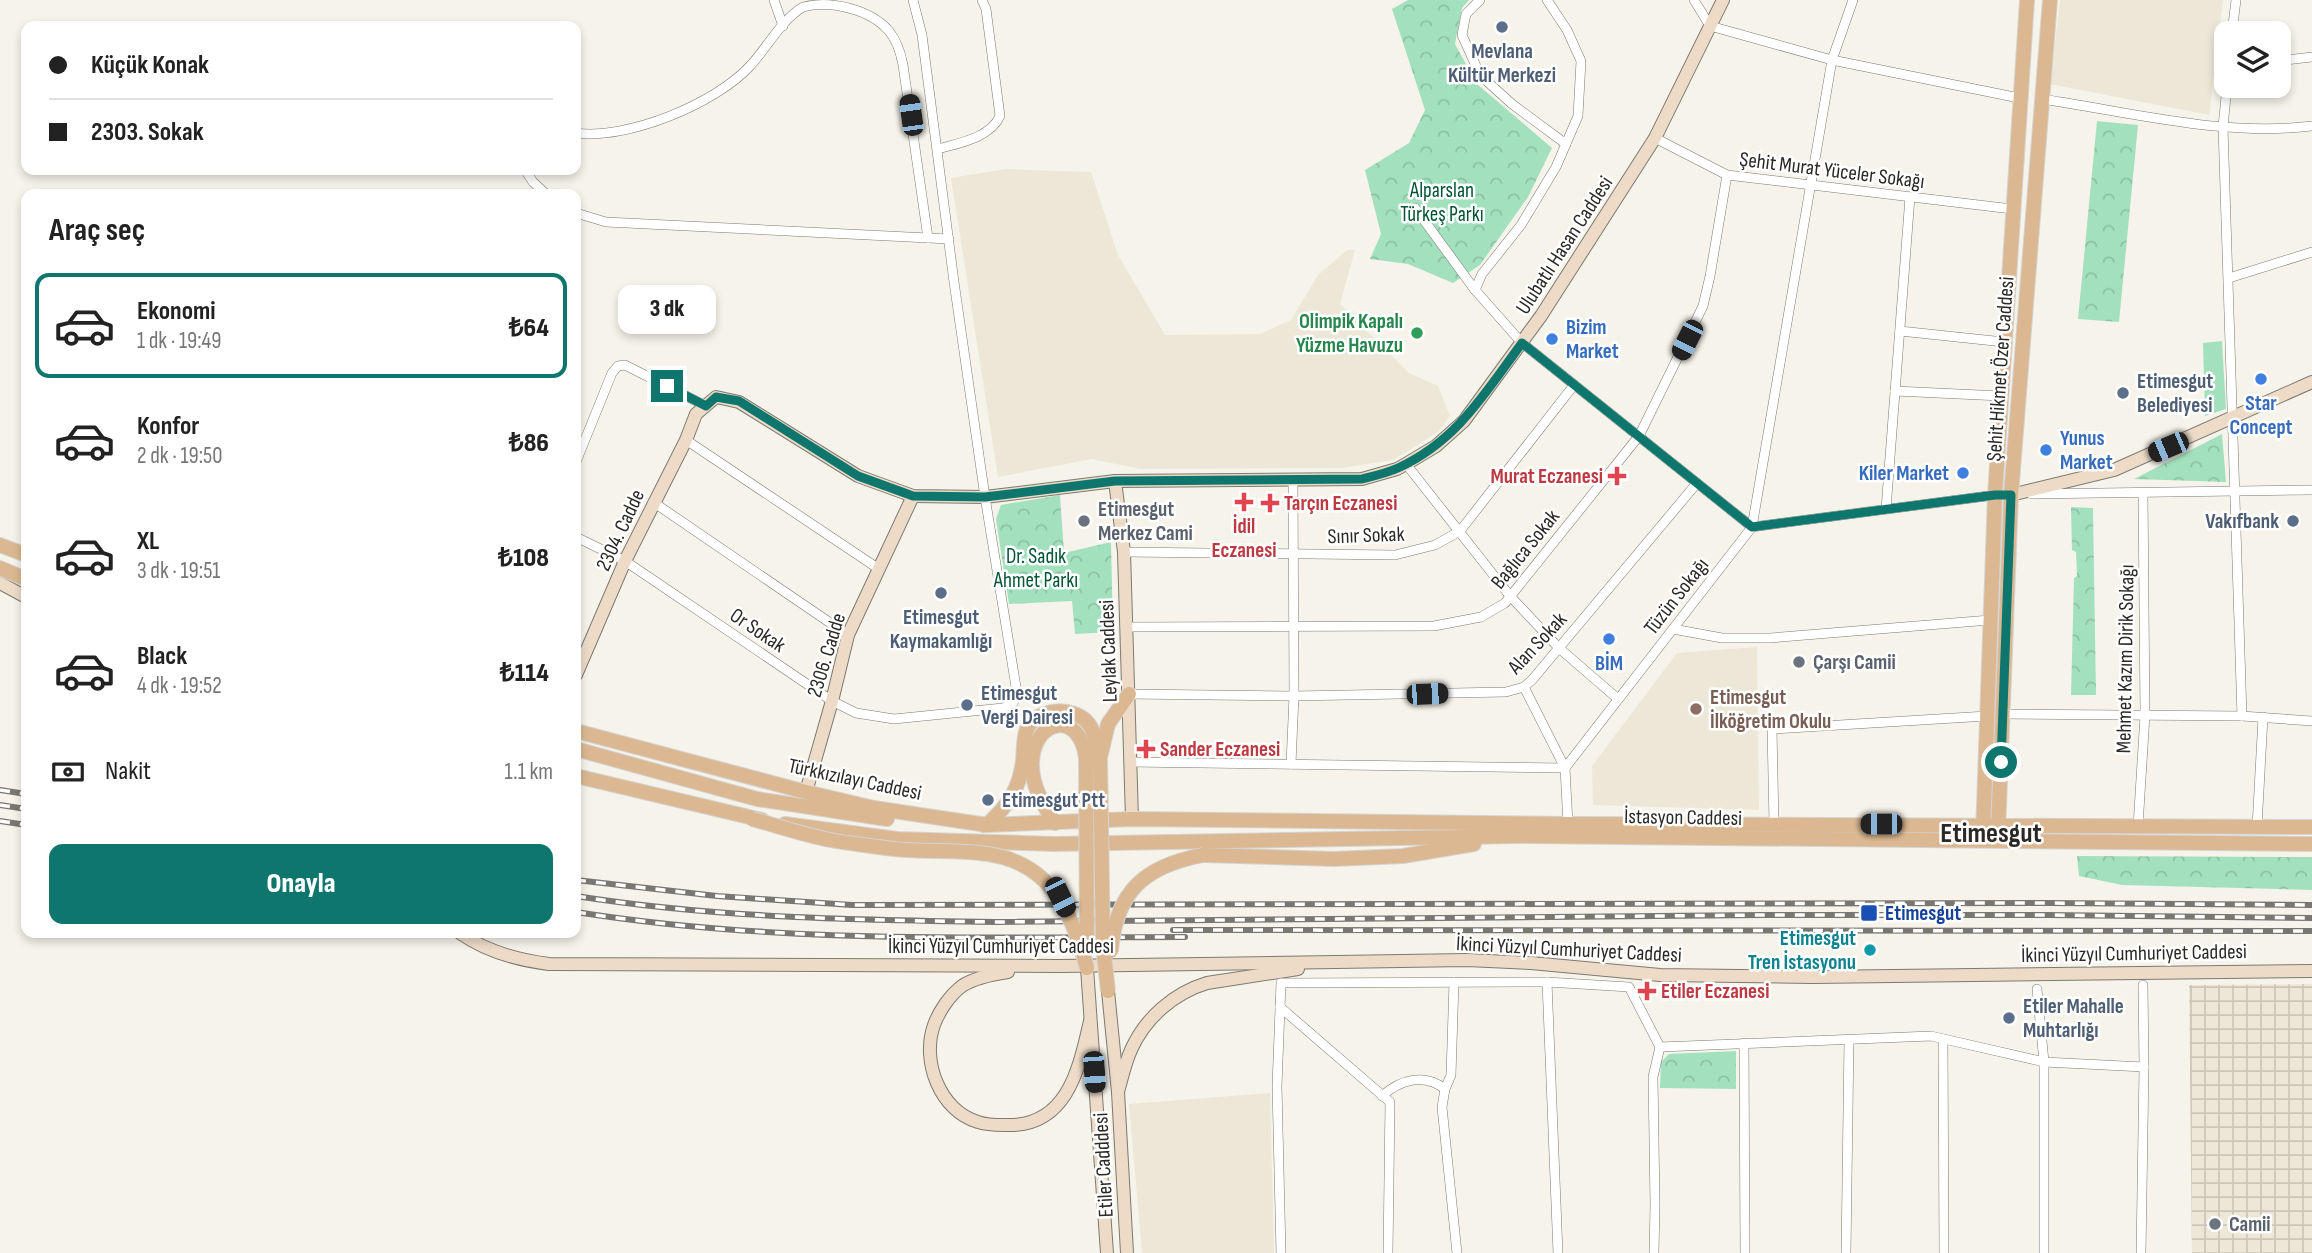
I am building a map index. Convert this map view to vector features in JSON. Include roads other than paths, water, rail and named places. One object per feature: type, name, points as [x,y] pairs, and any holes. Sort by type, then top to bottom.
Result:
[{"type":"main road","name":"Ulubatlı Hasan Caddesi","points":[[706,406],[716,397],[739,401],[858,476],[913,496],[985,497],[1115,481],[1362,479],[1396,469],[1436,446],[1464,421],[1522,343],[1656,138],[1723,0]]},
{"type":"main road","name":"Şehit Hikmet Özer Caddesi","points":[[1991,825],[1987,716],[1995,495],[2027,0]]},
{"type":"main road","name":"Şehit Hikmet Özer Caddesi","points":[[1991,825],[2003,714],[2011,495],[2050,0]]},
{"type":"main road","points":[[2019,98],[2041,99]]},
{"type":"main road","points":[[1995,495],[2011,495],[2114,470],[2312,382]]},
{"type":"main road","name":"2304. Cadde","points":[[581,663],[653,502],[686,440],[696,414],[706,406]]},
{"type":"main road","name":"Leylak Caddesi","points":[[1115,481],[1124,552],[1132,819]]},
{"type":"main road","name":"2306. Cadde","points":[[806,792],[848,635],[913,496]]},
{"type":"main road","points":[[0,545],[21,553]]},
{"type":"main road","points":[[0,568],[21,577]]},
{"type":"main road","points":[[0,583],[21,594]]},
{"type":"main road","points":[[1093,759],[1108,724],[1129,694]]},
{"type":"main road","points":[[581,750],[757,799],[918,822],[987,825],[1009,803],[1021,775],[1027,728],[1039,717],[1053,712],[1070,712],[1087,722],[1095,738],[1087,968],[1107,1253]]},
{"type":"main road","points":[[1055,823],[1037,790],[1032,763],[1036,742],[1045,730],[1052,727],[1069,727],[1080,736],[1093,759],[1108,990]]},
{"type":"main road","name":"Türkkızılayı Caddesi","points":[[581,732],[874,808],[987,825],[1132,819]]},
{"type":"main road","points":[[581,777],[829,840],[895,849],[979,853],[999,856],[1023,865],[1041,877],[1060,897],[1075,928],[1087,968]]},
{"type":"main road","name":"İstasyon Caddesi","points":[[752,819],[897,839],[1054,844],[1520,836],[2312,845]]},
{"type":"main road","name":"İstasyon Caddesi","points":[[1132,819],[2312,827]]},
{"type":"main road","points":[[1990,841],[1991,825]]},
{"type":"main road","points":[[1108,990],[1113,927],[1128,894],[1140,881],[1183,859],[1203,855],[1334,859],[1403,856],[1520,836]]},
{"type":"main road","name":"İkinci Yüzyıl Cumhuriyet Caddesi","points":[[468,938],[487,949],[527,961],[549,964],[1061,966],[1467,960],[1660,975],[1813,977],[2312,971]]},
{"type":"main road","points":[[1118,1092],[1131,1049],[1154,1014],[1168,1003],[1197,986],[1330,963]]},
{"type":"main road","points":[[1061,966],[995,974],[964,985],[946,1003],[933,1026],[930,1056],[940,1091],[950,1104],[977,1122],[1014,1126],[1033,1122],[1057,1106],[1075,1078],[1090,1021]]},
{"type":"main road","name":"Etiler Cadddesi","points":[[1108,990],[1118,1092],[1128,1253]]},
{"type":"street","points":[[774,0],[783,26]]},
{"type":"street","points":[[913,0],[922,34],[985,497]]},
{"type":"street","points":[[938,149],[988,131],[1000,116],[986,9],[982,0]]},
{"type":"street","points":[[1480,0],[1466,14],[1462,35],[1480,75],[1512,104],[1566,144]]},
{"type":"street","points":[[1475,289],[1482,274],[1521,225],[1556,167],[1578,116],[1581,61],[1567,30],[1547,0]]},
{"type":"street","points":[[1694,0],[1710,26],[1832,60],[2019,98]]},
{"type":"street","name":"Tüzün Sokağı","points":[[1565,768],[1752,527],[1832,60],[1853,0]]},
{"type":"street","points":[[2233,21],[2236,0]]},
{"type":"street","points":[[581,134],[614,132],[667,117],[704,100],[736,80],[802,7],[830,1],[849,6],[871,17],[894,38],[903,65],[928,238]]},
{"type":"street","points":[[2291,59],[2312,57]]},
{"type":"street","points":[[2226,98],[2223,127],[2242,716]]},
{"type":"street","points":[[2041,99],[2223,127],[2275,130],[2312,126]]},
{"type":"street","name":"Şehit Murat Yüceler Sokağı","points":[[1656,138],[1727,175],[2012,209]]},
{"type":"street","points":[[528,175],[541,189]]},
{"type":"street","name":"Bağlıca Sokak","points":[[1127,627],[1450,624],[1489,613],[1510,596],[1639,436],[1703,306],[1727,175]]},
{"type":"street","points":[[1886,509],[1910,197]]},
{"type":"street","points":[[1415,208],[1475,289],[1522,343],[1752,527],[1995,495]]},
{"type":"street","points":[[581,215],[606,222],[949,239]]},
{"type":"street","points":[[2229,278],[2312,252]]},
{"type":"street","points":[[1900,331],[2004,342]]},
{"type":"street","points":[[581,451],[614,369],[618,366],[628,367],[706,406]]},
{"type":"street","name":"Sınır Sokak","points":[[1124,552],[1395,555],[1435,545],[1460,531],[1574,385]]},
{"type":"street","points":[[1895,391],[2001,396]]},
{"type":"street","points":[[686,440],[879,569]]},
{"type":"street","points":[[1406,464],[1510,596],[1559,648],[1618,699]]},
{"type":"street","points":[[1291,764],[1294,696],[1293,479]]},
{"type":"street","name":"Alan Sokak","points":[[1129,694],[1294,696],[1506,692],[1524,687],[1697,483]]},
{"type":"street","points":[[2011,495],[2312,490]]},
{"type":"street","name":"Mehmet Kazım Dirik Sokağı","points":[[2137,826],[2145,715],[2143,493]]},
{"type":"street","name":"Or Sokak","points":[[581,539],[625,561],[832,701],[856,713],[894,719],[1003,708],[1013,703],[1017,693],[985,497]]},
{"type":"street","points":[[653,502],[848,635]]},
{"type":"street","points":[[1673,629],[1722,638],[1770,638],[1990,620]]},
{"type":"street","points":[[1524,687],[1565,768],[1568,824]]},
{"type":"street","points":[[2003,714],[2242,716],[2312,721]]},
{"type":"street","points":[[1774,824],[1772,729],[1987,716]]},
{"type":"street","points":[[2257,827],[2263,717]]},
{"type":"street","points":[[1130,762],[1565,768]]},
{"type":"street","points":[[1454,982],[1451,1075],[1442,1107],[1457,1253]]},
{"type":"street","points":[[1281,1253],[1277,1086],[1281,983],[1454,982],[1547,982],[1629,987],[1660,1047],[1653,1077],[1654,1253]]},
{"type":"street","points":[[1547,982],[1558,1253]]},
{"type":"street","points":[[2141,1253],[2143,985]]},
{"type":"street","points":[[2037,989],[2043,1062],[2044,1253]]},
{"type":"street","points":[[1280,1007],[1390,1102],[1388,1253]]},
{"type":"street","points":[[1660,1047],[1931,1036],[2043,1062],[2144,1067]]},
{"type":"street","points":[[1943,1039],[1944,1253]]},
{"type":"street","points":[[1846,1253],[1849,1040]]},
{"type":"street","points":[[1744,1043],[1745,1253]]},
{"type":"street","points":[[1382,1096],[1393,1086],[1416,1080],[1434,1081],[1445,1089]]},
{"type":"railway","points":[[0,790],[21,793]]},
{"type":"railway","points":[[0,805],[21,808]]},
{"type":"railway","points":[[0,821],[21,824]]},
{"type":"railway","points":[[581,881],[717,896],[852,905],[2312,905]]},
{"type":"railway","points":[[581,897],[733,913],[838,919],[996,922],[1762,915],[2312,918]]},
{"type":"railway","points":[[581,913],[652,922],[803,934],[956,938],[1185,937]]},
{"type":"railway","points":[[1173,930],[2312,931]]},
{"type":"place","name":"Mevlana Kültür Merkezi","points":[[1502,27]]},
{"type":"place","name":"Olimpik Kapalı Yüzme Havuzu","points":[[1417,333]]},
{"type":"place","name":"Bizim Market","points":[[1552,339]]},
{"type":"place","name":"Star Concept","points":[[2261,379]]},
{"type":"place","name":"Etimesgut Belediyesi","points":[[2123,393]]},
{"type":"place","name":"Yunus Market","points":[[2046,450]]},
{"type":"place","name":"Kiler Market","points":[[1963,473]]},
{"type":"place","name":"Murat Eczanesi","points":[[1617,476]]},
{"type":"place","name":"İdil Eczanesi","points":[[1244,502]]},
{"type":"place","name":"Tarçın Eczanesi","points":[[1270,503]]},
{"type":"place","name":"Etimesgut Merkez Cami","points":[[1084,521]]},
{"type":"place","name":"Vakıfbank","points":[[2293,521]]},
{"type":"place","name":"Etimesgut Kaymakamlığı","points":[[941,593]]},
{"type":"place","name":"BİM","points":[[1609,639]]},
{"type":"place","name":"Çarşı Camii","points":[[1799,662]]},
{"type":"place","name":"Etimesgut Vergi Dairesi","points":[[967,705]]},
{"type":"place","name":"Etimesgut İlköğretim Okulu","points":[[1696,709]]},
{"type":"place","name":"Sander Eczanesi","points":[[1146,749]]},
{"type":"place","name":"Etimesgut Ptt","points":[[988,800]]},
{"type":"place","name":"Etimesgut","points":[[1869,913]]},
{"type":"place","name":"Etimesgut Tren İstasyonu","points":[[1870,950]]},
{"type":"place","name":"Etiler Eczanesi","points":[[1647,991]]},
{"type":"place","name":"Etiler Mahalle Muhtarlığı","points":[[2009,1018]]},
{"type":"place","name":"Camii","points":[[2215,1224]]},
{"type":"district","name":"Etimesgut","points":[[1991,832]]},
{"type":"park label","name":"Alparslan Türkeş Parkı","points":[[1442,202]]},
{"type":"park label","name":"Dr. Sadık Ahmet Parkı","points":[[1036,568]]}]
